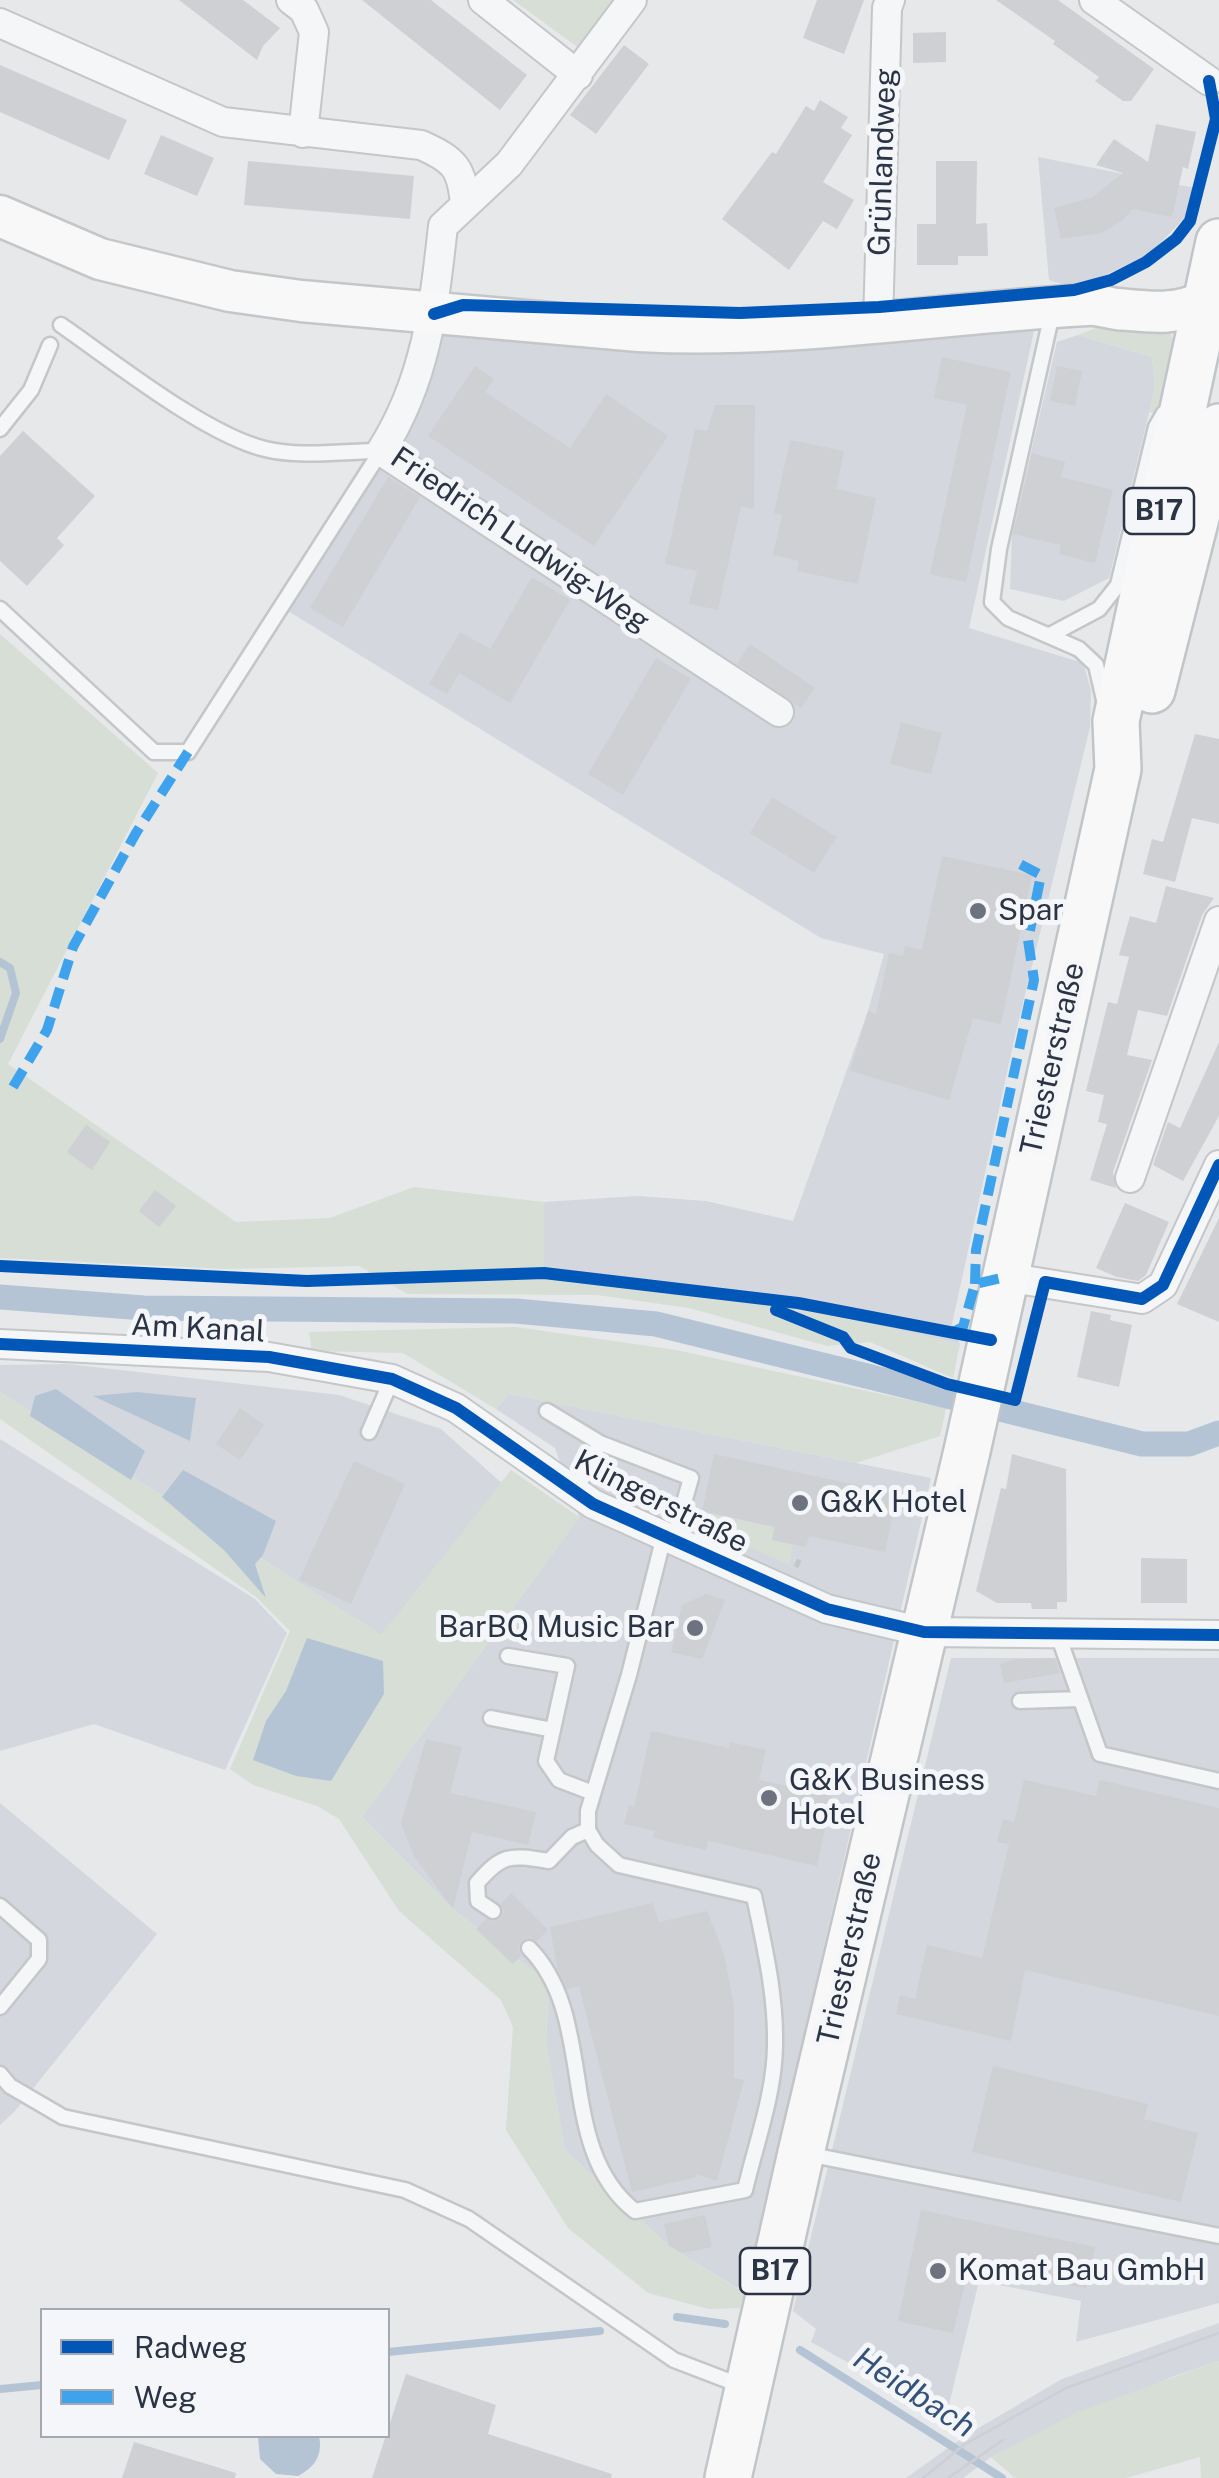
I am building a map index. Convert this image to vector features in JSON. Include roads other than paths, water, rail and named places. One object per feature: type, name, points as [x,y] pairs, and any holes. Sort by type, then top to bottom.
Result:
[{"type":"main road","name":"Triesterstraße","points":[[749,2388],[967,1452],[1007,1357],[1005,1277],[1118,769],[1116,721],[1185,392],[1212,303],[1219,242]]},
{"type":"main road","name":"Triesterstraße","points":[[1118,769],[1143,727],[1219,427]]},
{"type":"main road","name":"B17","points":[[728,2478],[749,2388]]},
{"type":"street","points":[[291,0],[304,10],[314,32],[303,133]]},
{"type":"street","points":[[483,0],[578,75]]},
{"type":"street","name":"Friedrich Ludwig-Weg","points":[[632,0],[509,164],[443,226],[434,314],[404,414],[381,451],[780,712]]},
{"type":"street","name":"Grünlandweg","points":[[878,324],[890,0]]},
{"type":"street","points":[[1094,0],[1214,74]]},
{"type":"street","points":[[0,23],[223,122],[420,146],[443,154],[459,169],[465,206]]},
{"type":"street","points":[[0,216],[100,259],[230,291],[434,314],[689,334],[878,324],[1092,304],[1117,291],[1142,286],[1181,287],[1212,303]]},
{"type":"street","points":[[1130,1178],[1219,921]]},
{"type":"street","points":[[1005,1277],[1142,1298],[1163,1285],[1219,1165]]},
{"type":"street","name":"Am Kanal","points":[[0,1344],[269,1357],[392,1379]]},
{"type":"street","name":"Klingerstraße","points":[[392,1379],[456,1408],[576,1492],[827,1609],[924,1632],[1219,1635]]},
{"type":"lane","points":[[1053,308],[999,549],[992,602],[1008,618],[1079,649],[1096,664],[1104,700],[1116,721]]},
{"type":"lane","points":[[61,325],[176,404],[224,432],[264,449],[301,453],[381,451]]},
{"type":"lane","points":[[0,428],[31,390],[50,346]]},
{"type":"lane","points":[[1050,635],[1099,609],[1118,585],[1156,427],[1173,399],[1185,392]]},
{"type":"lane","points":[[0,609],[154,752],[188,752],[381,451]]},
{"type":"lane","points":[[369,1432],[392,1379]]},
{"type":"lane","points":[[548,1410],[600,1443],[691,1478],[669,1538]]},
{"type":"lane","points":[[576,1492],[600,1443]]},
{"type":"lane","name":"Klingerstraße","points":[[588,1830],[588,1812],[669,1538]]},
{"type":"lane","points":[[1058,1634],[1100,1754],[1219,1781]]},
{"type":"lane","points":[[508,1656],[567,1666],[546,1761],[558,1780],[594,1793]]},
{"type":"lane","points":[[1020,1701],[1080,1700]]},
{"type":"lane","points":[[491,1718],[553,1730]]},
{"type":"lane","points":[[493,1912],[478,1901],[476,1882],[496,1862],[520,1856],[548,1862],[572,1838],[588,1830],[619,1865],[754,1896],[770,1978],[775,2043],[772,2077],[745,2190],[635,2211],[616,2196],[601,2169],[586,2122],[566,2012],[543,1962],[529,1948]]},
{"type":"lane","points":[[0,1906],[40,1940],[40,1960],[0,2008]]},
{"type":"lane","points":[[0,2074],[10,2086],[63,2117],[405,2190],[469,2219],[674,2360],[749,2388]]},
{"type":"lane","points":[[801,2153],[1219,2236]]},
{"type":"water","points":[[56,1389],[145,1451],[131,1480],[30,1416],[35,1396]]},
{"type":"water","points":[[137,1392],[196,1398],[190,1441],[93,1396]]},
{"type":"water","points":[[183,1470],[276,1521],[263,1555],[255,1564],[266,1598],[224,1550],[162,1497]]},
{"type":"water","points":[[307,1638],[383,1661],[384,1694],[331,1781],[296,1776],[253,1760],[266,1721],[286,1691]]},
{"type":"water","points":[[258,2438],[319,2438],[319,2455],[298,2476],[276,2474],[260,2459]]},
{"type":"waterway","points":[[0,962],[10,968],[16,993],[0,1039]]},
{"type":"waterway","points":[[0,1297],[144,1308],[516,1311],[656,1324],[1142,1444],[1189,1444],[1219,1433]]},
{"type":"waterway","name":"Heidbach","points":[[677,2317],[725,2324]]},
{"type":"waterway","name":"Heidbach","points":[[390,2352],[600,2331]]},
{"type":"waterway","name":"Heidbach","points":[[800,2350],[1002,2478]]},
{"type":"waterway","name":"Heidbach","points":[[0,2389],[40,2385]]},
{"type":"tram line","points":[[923,2478],[965,2444],[1066,2388],[1219,2333]]},
{"type":"tram line","points":[[948,2478],[1003,2440]]},
{"type":"place","name":"Spar","points":[[978,911]]},
{"type":"place","name":"G&K Hotel","points":[[800,1503]]},
{"type":"place","name":"BarBQ Music Bar","points":[[695,1628]]},
{"type":"place","name":"G&K Business Hotel","points":[[769,1798]]},
{"type":"place","name":"Komat Bau GmbH","points":[[938,2271]]}]
